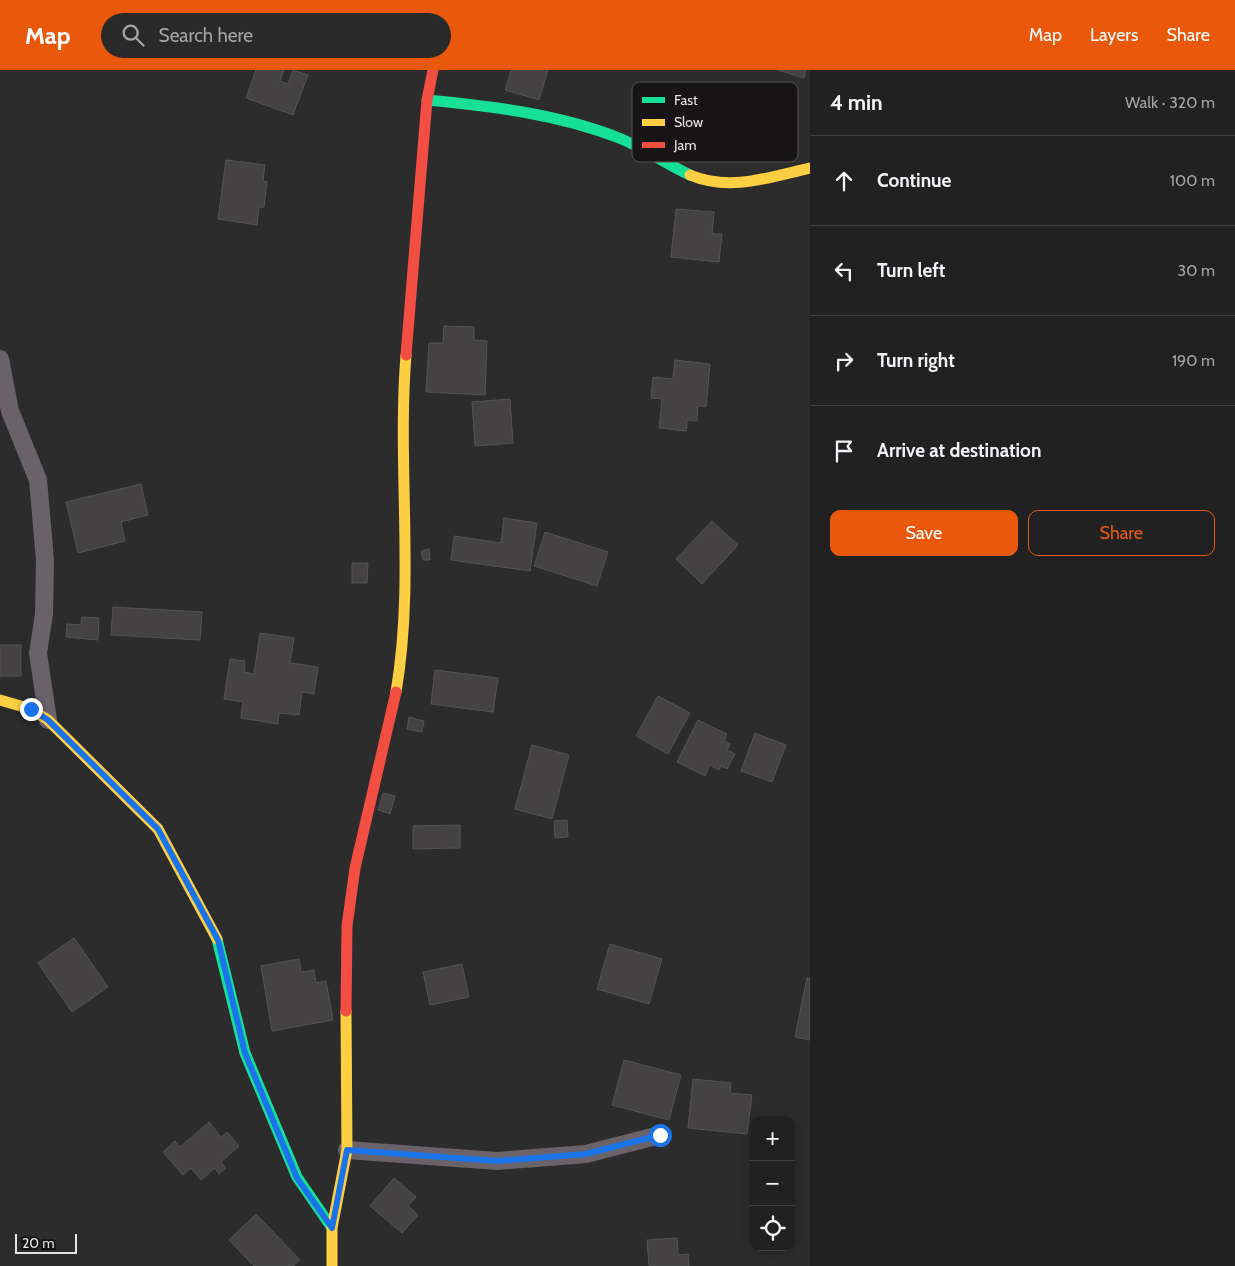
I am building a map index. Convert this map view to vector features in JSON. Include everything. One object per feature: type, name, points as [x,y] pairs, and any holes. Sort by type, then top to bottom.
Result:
[{"type":"street","points":[[332,1266],[332,1228],[347,1150],[345,1036],[347,926],[355,868],[396,691],[402,652],[405,520],[404,382],[427,100],[433,70]]},
{"type":"street","points":[[427,100],[492,106],[545,116],[618,138],[632,145]]},
{"type":"street","points":[[665,162],[686,173],[708,181],[726,184],[810,168]]},
{"type":"street","points":[[0,359],[10,412],[38,480],[45,560],[44,614],[38,653],[48,720]]},
{"type":"street","points":[[0,700],[31,709],[48,720],[158,829],[218,940],[245,1053],[297,1178],[332,1228]]},
{"type":"street","points":[[347,1150],[497,1161],[586,1154],[660,1135]]},
{"type":"building","points":[[256,70],[284,70],[280,81],[288,84],[293,70],[308,75],[293,115],[246,98]]},
{"type":"building","points":[[511,70],[548,70],[539,100],[505,90]]},
{"type":"building","points":[[778,70],[806,70],[804,78]]},
{"type":"building","points":[[226,160],[265,165],[263,181],[267,182],[264,207],[259,207],[257,225],[218,219]]},
{"type":"building","points":[[676,209],[714,212],[712,234],[722,234],[719,262],[671,257]]},
{"type":"building","points":[[444,326],[474,327],[474,340],[487,341],[485,395],[426,392],[429,343],[443,343]]},
{"type":"building","points":[[675,360],[710,364],[706,407],[698,406],[697,421],[687,420],[686,431],[659,428],[662,399],[651,398],[653,377],[673,379]]},
{"type":"building","points":[[510,399],[513,443],[475,446],[472,402]]},
{"type":"building","points":[[141,484],[148,515],[121,522],[125,541],[78,553],[66,502]]},
{"type":"building","points":[[504,518],[537,523],[530,571],[451,560],[454,536],[501,543]]},
{"type":"building","points":[[712,521],[738,545],[702,584],[676,559]]},
{"type":"building","points":[[545,532],[608,552],[597,586],[534,566]]},
{"type":"building","points":[[429,549],[430,560],[423,560],[421,551]]},
{"type":"building","points":[[352,563],[368,563],[367,583],[352,583]]},
{"type":"building","points":[[113,607],[202,612],[200,640],[111,635]]},
{"type":"building","points":[[82,617],[99,618],[98,640],[66,637],[67,624],[81,625]]},
{"type":"building","points":[[260,633],[294,638],[290,663],[318,667],[314,694],[302,692],[299,715],[279,713],[278,724],[241,718],[243,702],[224,699],[230,659],[245,661],[244,672],[254,674]]},
{"type":"building","points":[[0,645],[21,645],[21,676],[0,676]]},
{"type":"building","points":[[435,670],[498,678],[493,712],[431,704]]},
{"type":"building","points":[[658,696],[690,713],[668,754],[636,736]]},
{"type":"building","points":[[409,717],[424,721],[422,732],[407,729]]},
{"type":"building","points":[[698,720],[727,734],[724,741],[730,744],[727,750],[735,754],[727,769],[721,766],[719,770],[710,765],[705,776],[677,762]]},
{"type":"building","points":[[755,733],[786,745],[772,782],[741,771]]},
{"type":"building","points":[[532,745],[569,755],[552,819],[515,809]]},
{"type":"building","points":[[383,793],[395,796],[390,814],[378,810]]},
{"type":"building","points":[[567,820],[568,837],[555,838],[554,821]]},
{"type":"building","points":[[460,825],[460,848],[413,849],[413,826]]},
{"type":"building","points":[[74,938],[108,987],[72,1012],[38,963]]},
{"type":"building","points":[[610,944],[662,959],[649,1004],[597,989]]},
{"type":"building","points":[[299,959],[301,972],[314,970],[316,983],[326,981],[333,1020],[272,1031],[261,966]]},
{"type":"building","points":[[462,964],[469,997],[430,1005],[423,972]]},
{"type":"building","points":[[807,978],[810,979],[810,1040],[795,1037]]},
{"type":"building","points":[[624,1060],[681,1075],[669,1120],[612,1105]]},
{"type":"building","points":[[693,1079],[731,1083],[730,1093],[752,1095],[747,1134],[688,1128]]},
{"type":"building","points":[[209,1122],[221,1137],[227,1132],[239,1146],[221,1162],[226,1168],[219,1174],[215,1168],[201,1180],[191,1168],[183,1175],[163,1152],[175,1141],[180,1147]]},
{"type":"building","points":[[394,1178],[416,1197],[408,1206],[418,1215],[402,1233],[370,1206]]},
{"type":"building","points":[[256,1214],[300,1260],[293,1266],[254,1266],[229,1240]]},
{"type":"building","points":[[677,1238],[678,1255],[688,1254],[689,1266],[649,1266],[647,1240]]},
{"type":"traffic: fast","points":[[427,100],[500,108],[548,117],[596,130],[632,144]]},
{"type":"traffic: fast","points":[[665,162],[690,175]]},
{"type":"traffic: fast","points":[[217,939],[245,1053],[297,1177],[332,1228]]},
{"type":"traffic: slow","points":[[690,175],[705,180],[735,183],[765,179],[810,168]]},
{"type":"traffic: slow","points":[[396,692],[402,650],[404,608],[403,439],[406,355]]},
{"type":"traffic: slow","points":[[0,700],[31,709],[48,720],[158,829],[217,939]]},
{"type":"traffic: slow","points":[[332,1266],[332,1228],[347,1150],[346,1011]]},
{"type":"traffic: jam","points":[[406,355],[427,100],[433,70]]},
{"type":"traffic: jam","points":[[346,1011],[347,926],[355,868],[396,692]]},
{"type":"route","points":[[31,709],[48,720],[158,829],[218,940],[245,1053],[297,1178],[332,1228],[347,1150],[497,1161],[586,1154],[660,1135]]}]
